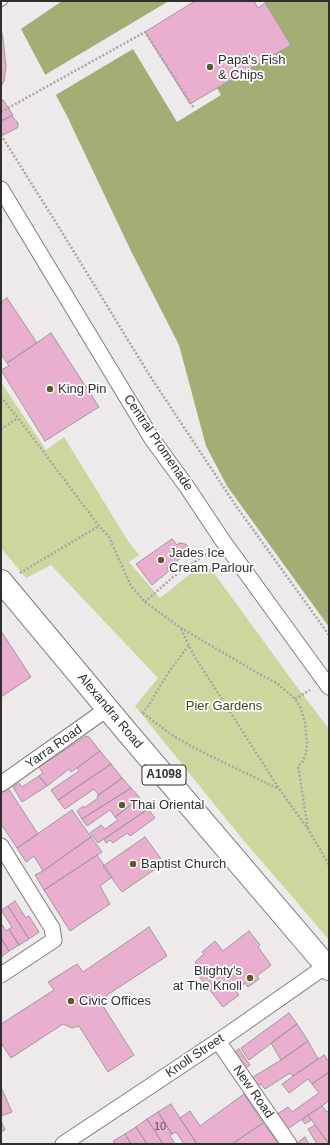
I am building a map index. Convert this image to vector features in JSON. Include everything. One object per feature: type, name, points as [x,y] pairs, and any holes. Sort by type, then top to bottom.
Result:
[{"type":"main road","name":"Alexandra Road","points":[[2,583],[107,709],[327,967]]},
{"type":"street","name":"Central Promenade","points":[[1,189],[152,439],[187,487],[223,541],[329,687]]},
{"type":"street","name":"Yarra Road","points":[[1,784],[107,709]]},
{"type":"street","points":[[1,846],[52,928],[54,940],[1,975]]},
{"type":"street","name":"Knoll Street","points":[[63,1144],[144,1092],[218,1040],[327,967]]},
{"type":"street","name":"New Road","points":[[218,1040],[289,1144]]},
{"type":"path","points":[[1,112],[145,32],[194,108]]},
{"type":"path","points":[[1,135],[159,389],[236,506],[329,635]]},
{"type":"path","points":[[1,397],[109,537],[131,586],[145,602],[181,628],[277,683],[295,700],[301,708],[305,723],[307,744],[306,753],[298,766],[308,829]]},
{"type":"path","points":[[1,429],[18,418]]},
{"type":"path","points":[[2,583],[99,526]]},
{"type":"path","points":[[145,602],[173,577],[223,541]]},
{"type":"path","points":[[181,628],[193,654],[280,790],[308,829],[328,861],[329,866]]},
{"type":"path","points":[[127,732],[149,705],[168,673],[189,645]]},
{"type":"path","points":[[143,712],[172,735],[198,750],[280,790]]},
{"type":"green space","name":"Pier Gardens","points":[[1,382],[46,450],[64,437],[128,541],[139,555],[129,562],[160,598],[194,571],[211,569],[329,729],[329,940],[244,841],[135,706],[158,678],[51,565],[26,578],[1,548]]},
{"type":"shaded area","points":[[62,1],[329,1],[329,627],[227,486],[206,446],[179,345],[131,251],[67,116],[21,29]]},
{"type":"pier","name":"Papa's Fish & Chips","points":[[169,1],[264,1],[291,45],[217,88],[221,95],[177,122],[133,49],[54,96],[43,76]]},
{"type":"building","name":"Papa's Fish & Chips","points":[[195,1],[254,1],[258,8],[265,3],[291,45],[190,104],[145,32]]},
{"type":"building","points":[[1,29],[6,67],[4,81],[1,86]]},
{"type":"building","points":[[3,100],[13,115],[1,121],[1,101]]},
{"type":"building","points":[[12,116],[18,123],[18,126],[17,128],[3,135],[1,131],[1,121]]},
{"type":"building","points":[[7,298],[37,343],[7,363],[1,354],[1,302]]},
{"type":"building","name":"King Pin","points":[[51,333],[99,407],[45,441],[1,370],[9,366],[7,363]]},
{"type":"building","name":"Jades Ice Cream Parlour","points":[[172,539],[177,545],[179,543],[188,546],[188,553],[167,568],[169,571],[152,585],[136,564]]},
{"type":"building","points":[[1,631],[31,677],[1,697]]},
{"type":"building","points":[[86,736],[89,737],[100,751],[71,772],[69,769],[47,786],[39,776],[43,773],[39,767]]},
{"type":"building","points":[[100,751],[111,764],[58,800],[51,790],[79,771],[77,768]]},
{"type":"building","points":[[111,764],[122,778],[99,795],[94,789],[65,809],[58,800]]},
{"type":"building","points":[[39,776],[47,786],[22,802],[13,787],[19,783],[22,787]]},
{"type":"building","points":[[122,778],[131,788],[82,819],[77,811],[98,798],[97,796]]},
{"type":"building","points":[[8,788],[38,834],[17,848],[1,824],[1,793]]},
{"type":"building","points":[[131,788],[140,798],[115,817],[110,810],[87,826],[82,819]]},
{"type":"building","points":[[140,798],[148,809],[98,843],[90,833],[101,825],[105,829],[118,820],[115,817]]},
{"type":"building","points":[[148,809],[155,818],[130,836],[127,833],[113,843],[110,840],[106,843],[104,839]]},
{"type":"building","points":[[72,810],[91,837],[43,871],[34,856],[26,862],[17,848]]},
{"type":"building","points":[[91,837],[102,852],[44,890],[35,875]]},
{"type":"building","name":"Baptist Church","points":[[145,837],[164,863],[122,892],[103,866]]},
{"type":"building","points":[[97,855],[112,877],[100,886],[110,904],[70,931],[44,890]]},
{"type":"building","points":[[15,901],[26,918],[29,916],[39,932],[29,939],[8,906]]},
{"type":"building","points":[[8,906],[29,939],[19,945],[9,929],[12,927],[1,910]]},
{"type":"building","points":[[1,923],[6,931],[9,929],[19,945],[9,951],[1,938]]},
{"type":"building","name":"Civic Offices","points":[[149,927],[167,956],[107,995],[103,1006],[134,1055],[108,1072],[79,1026],[72,1028],[63,1024],[11,1058],[1,1043],[1,1024],[54,990],[48,982],[77,964],[83,972]]},
{"type":"building","points":[[249,931],[260,945],[258,947],[271,965],[257,976],[259,979],[248,987],[245,983],[236,991],[239,995],[223,1007],[195,971],[199,967],[195,962],[204,954],[202,952],[215,941],[223,951]]},
{"type":"building","points":[[1,938],[9,951],[1,957]]},
{"type":"building","points":[[289,1013],[297,1024],[249,1060],[241,1048]]},
{"type":"building","points":[[297,1024],[308,1041],[281,1060],[271,1043]]},
{"type":"building","points":[[308,1041],[318,1059],[293,1076],[290,1073],[265,1089],[261,1084],[255,1088],[251,1082],[254,1080],[253,1077]]},
{"type":"building","points":[[239,1049],[250,1065],[244,1069],[232,1054]]},
{"type":"building","points":[[324,1055],[329,1062],[329,1072],[312,1084],[308,1079],[289,1093],[282,1084]]},
{"type":"building","points":[[329,1072],[329,1101],[286,1130],[276,1115],[288,1107],[292,1112],[319,1093],[312,1084]]},
{"type":"building","points":[[1,1087],[12,1112],[1,1116]]},
{"type":"building","points":[[244,1094],[263,1123],[232,1144],[197,1144],[180,1118],[190,1111],[200,1126]]},
{"type":"building","points":[[171,1104],[197,1144],[184,1144],[176,1132],[172,1134],[158,1112]]},
{"type":"building","points":[[322,1106],[327,1112],[329,1111],[329,1144],[308,1115]]},
{"type":"building","points":[[158,1112],[172,1134],[170,1136],[175,1144],[163,1144],[147,1119]]},
{"type":"building","points":[[308,1115],[311,1120],[305,1124],[302,1120]]},
{"type":"building","points":[[147,1119],[163,1144],[147,1144],[136,1127]]},
{"type":"building","points":[[1,1121],[5,1130],[1,1132]]},
{"type":"building","points":[[263,1123],[279,1144],[232,1144]]},
{"type":"building","points":[[315,1125],[329,1144],[317,1144],[308,1129]]},
{"type":"building","points":[[136,1127],[147,1144],[131,1144],[125,1134]]},
{"type":"building","points":[[125,1134],[131,1144],[115,1144],[113,1141]]},
{"type":"building","points":[[305,1137],[309,1144],[297,1144],[297,1143]]},
{"type":"place","name":"Papa's Fish & Chips","points":[[210,67]]},
{"type":"place","name":"King Pin","points":[[50,389]]},
{"type":"place","name":"Jades Ice Cream Parlour","points":[[161,560]]},
{"type":"place","name":"Thai Oriental","points":[[122,805]]},
{"type":"place","name":"Baptist Church","points":[[133,864]]},
{"type":"place","name":"Blighty's at The Knoll","points":[[250,978]]},
{"type":"place","name":"Civic Offices","points":[[71,1001]]}]
